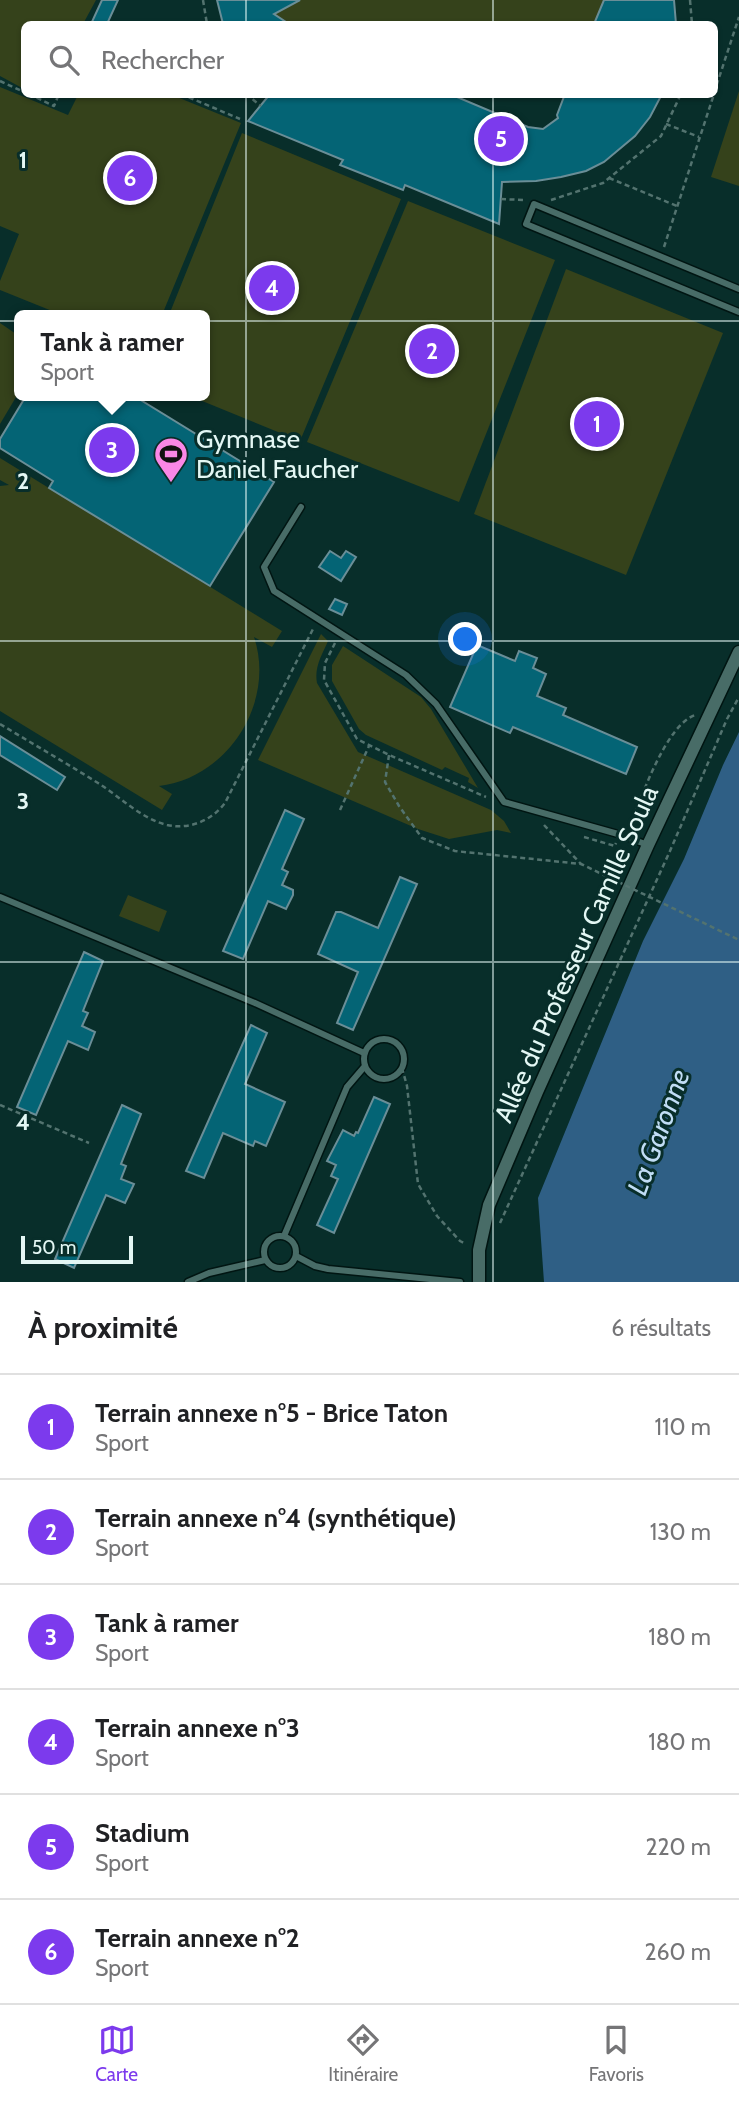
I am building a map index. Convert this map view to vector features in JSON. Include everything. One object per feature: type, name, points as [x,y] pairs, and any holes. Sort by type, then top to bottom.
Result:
[{"type":"street","name":"Allée du Professeur Camille Soula","points":[[479,1282],[479,1250],[489,1205],[648,845],[739,652]]},
{"type":"lane","points":[[739,289],[534,204],[526,224],[739,312]]},
{"type":"lane","points":[[301,507],[264,567],[274,592],[406,675],[436,704],[504,802],[626,836],[648,845]]},
{"type":"lane","points":[[0,897],[255,1003],[365,1054]]},
{"type":"lane","points":[[376,1041],[391,1041],[402,1052],[402,1068],[394,1076],[381,1079],[374,1077],[365,1066],[365,1054],[367,1048],[376,1041]]},
{"type":"lane","points":[[284,1236],[347,1087],[365,1066]]},
{"type":"lane","points":[[284,1236],[295,1246],[296,1256],[290,1265],[279,1269],[265,1260],[264,1250],[273,1237],[284,1236]]},
{"type":"lane","points":[[296,1256],[315,1266],[328,1269],[460,1282]]},
{"type":"lane","points":[[188,1282],[209,1273],[265,1260]]},
{"type":"path","points":[[203,0],[206,21]]},
{"type":"path","points":[[690,0],[692,21]]},
{"type":"path","points":[[718,82],[739,17]]},
{"type":"path","points":[[0,81],[21,90]]},
{"type":"path","points":[[37,98],[54,106],[57,98]]},
{"type":"path","points":[[190,98],[240,119]]},
{"type":"path","points":[[251,98],[261,106]]},
{"type":"path","points":[[547,201],[603,183],[660,136],[679,98]]},
{"type":"path","points":[[661,257],[713,98]]},
{"type":"path","points":[[666,124],[700,137]]},
{"type":"path","points":[[609,178],[678,206]]},
{"type":"path","points":[[501,199],[524,200]]},
{"type":"path","points":[[0,724],[98,783],[147,817],[169,826],[205,821],[225,803],[318,620]]},
{"type":"path","points":[[340,634],[325,663],[324,680],[357,739],[482,796],[504,802]]},
{"type":"path","points":[[498,1227],[739,697]]},
{"type":"path","points":[[626,836],[657,760],[687,718],[714,708]]},
{"type":"path","points":[[340,810],[369,745]]},
{"type":"path","points":[[388,755],[385,782],[422,838],[455,851],[581,864],[739,940]]},
{"type":"path","points":[[544,825],[581,864]]},
{"type":"path","points":[[402,1068],[408,1086],[418,1184],[437,1216],[460,1241],[479,1250]]},
{"type":"path","points":[[0,1105],[89,1143]]},
{"type":"green space","points":[[0,0],[96,0],[85,21],[21,21],[21,87],[0,76]]},
{"type":"green space","points":[[217,0],[673,0],[676,21],[223,21]]},
{"type":"green space","points":[[0,87],[21,98],[68,115],[76,98],[179,98],[241,123],[164,310],[50,310],[0,290],[0,281],[19,234],[0,226]]},
{"type":"green space","points":[[739,91],[739,186],[711,177]]},
{"type":"green space","points":[[242,133],[401,199],[300,441],[202,401],[210,401],[210,310],[171,310]]},
{"type":"green space","points":[[408,201],[555,260],[459,502],[307,442]]},
{"type":"green space","points":[[566,269],[723,333],[626,575],[474,514]]},
{"type":"green space","points":[[0,323],[14,333],[14,400],[0,424]]},
{"type":"green space","points":[[0,458],[282,631],[272,647],[254,637],[259,662],[258,687],[252,711],[241,733],[225,752],[206,768],[184,780],[159,786],[172,794],[162,810],[0,711],[0,486],[9,485],[0,480]]},
{"type":"green space","points":[[321,634],[328,641],[318,666],[317,683],[358,752],[491,810],[504,821],[511,833],[497,830],[449,839],[418,829],[258,760]]},
{"type":"green space","points":[[343,646],[421,697],[431,709],[478,788],[468,782],[469,778],[445,767],[442,770],[366,735],[359,729],[332,681],[332,665]]},
{"type":"green space","points":[[128,895],[167,911],[159,932],[119,916]]},
{"type":"water","name":"La Garonne","points":[[739,732],[739,1282],[544,1282],[538,1198],[643,941],[684,859]]},
{"type":"building","points":[[102,0],[118,0],[108,21],[92,21]]},
{"type":"building","points":[[217,0],[300,0],[274,14],[284,21],[222,21]]},
{"type":"building","points":[[604,0],[674,0],[676,21],[595,21]]},
{"type":"building","points":[[267,98],[459,98],[528,127],[543,129],[558,118],[563,98],[660,98],[650,117],[635,136],[604,162],[586,171],[561,177],[502,182],[499,224],[405,185],[403,190],[340,165],[343,160],[248,121]]},
{"type":"building","name":"Gymnase Daniel Faucher","points":[[23,401],[142,401],[274,482],[210,586],[49,488],[53,481],[0,448],[0,439]]},
{"type":"building","points":[[330,551],[341,558],[346,551],[356,557],[341,581],[319,567]]},
{"type":"building","points":[[335,599],[347,604],[342,615],[329,609]]},
{"type":"building","points":[[477,645],[515,661],[519,651],[537,658],[533,668],[546,674],[537,696],[566,708],[563,715],[637,747],[626,774],[513,727],[510,733],[450,707]]},
{"type":"building","points":[[0,736],[65,777],[57,790],[0,755]]},
{"type":"building","points":[[285,810],[304,819],[282,869],[288,872],[282,885],[293,890],[293,895],[286,909],[268,901],[243,959],[223,951]]},
{"type":"building","points":[[400,877],[417,884],[353,1030],[337,1023],[358,972],[318,954],[336,912],[378,928]]},
{"type":"building","points":[[84,952],[103,961],[83,1011],[88,1013],[82,1026],[95,1032],[88,1050],[68,1041],[36,1115],[17,1107]]},
{"type":"building","points":[[251,1025],[267,1033],[245,1084],[285,1102],[266,1146],[255,1141],[253,1146],[223,1133],[204,1178],[186,1171]]},
{"type":"building","points":[[374,1097],[390,1104],[334,1233],[317,1225],[338,1179],[331,1176],[336,1165],[327,1161],[343,1130],[354,1136],[358,1133]]},
{"type":"building","points":[[122,1105],[141,1114],[121,1164],[126,1166],[121,1179],[134,1184],[125,1203],[106,1195],[74,1268],[55,1259]]},
{"type":"place","name":"Stadium","points":[[501,139]]},
{"type":"place","name":"Terrain annexe n°2","points":[[130,178]]},
{"type":"place","name":"Terrain annexe n°3","points":[[272,288]]},
{"type":"place","name":"Terrain annexe n°4 (synthétique)","points":[[432,351]]},
{"type":"place","name":"Terrain annexe n°5 - Brice Taton","points":[[597,424]]},
{"type":"place","name":"Tank à ramer","points":[[112,450]]},
{"type":"place","name":"Gymnase Daniel Faucher","points":[[171,484]]}]
